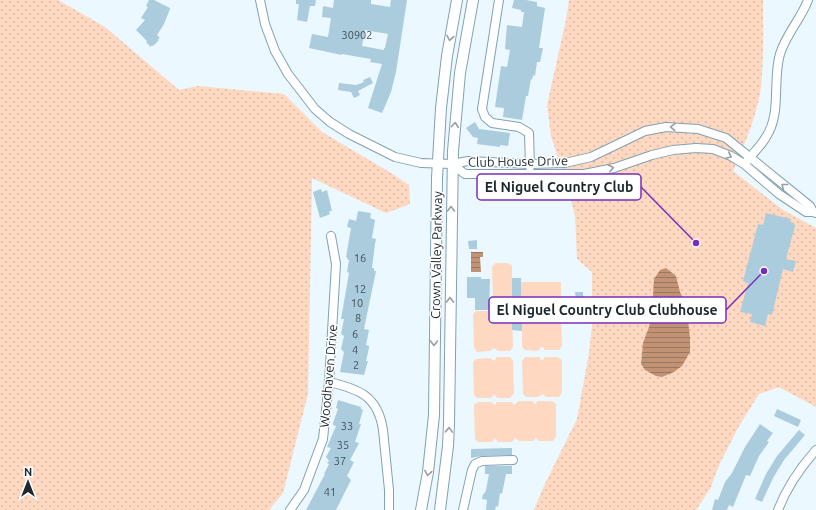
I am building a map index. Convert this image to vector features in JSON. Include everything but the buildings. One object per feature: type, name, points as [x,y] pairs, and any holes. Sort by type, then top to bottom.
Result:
[{"type":"main road","name":"Crown Valley Parkway","points":[[421,510],[428,472],[434,415],[438,164],[441,108],[457,0]]},
{"type":"main road","name":"Crown Valley Parkway","points":[[440,510],[449,431],[452,164],[454,133],[460,73],[473,0]]},
{"type":"street","name":"Club House Drive","points":[[260,0],[265,24],[275,51],[288,74],[315,108],[330,122],[349,134],[395,157],[421,164],[452,164],[468,161],[530,164],[565,163],[591,157],[645,131],[666,127],[698,128],[726,138],[810,206],[814,212]]},
{"type":"street","points":[[499,0],[482,108],[485,118],[492,123],[519,127],[529,133],[530,175]]},
{"type":"street","points":[[744,164],[767,137],[773,122],[776,106],[777,67],[780,53],[808,0]]},
{"type":"street","name":"Club House Drive","points":[[452,164],[465,174],[584,174],[614,168],[659,153],[696,148],[713,149],[731,156],[744,164],[791,203],[806,212],[814,212]]},
{"type":"street","name":"Woodhaven Drive","points":[[290,510],[304,490],[323,439],[329,382],[336,264],[331,236]]},
{"type":"street","points":[[329,382],[348,386],[360,391],[365,394],[376,407],[382,421],[390,490],[389,510]]},
{"type":"street","points":[[778,510],[785,493],[803,465],[816,450]]},
{"type":"street","points":[[463,510],[472,470],[475,464],[482,460],[513,460]]},
{"type":"shaded area","points":[[0,0],[58,0],[105,27],[179,90],[198,86],[284,94],[322,132],[409,185],[410,204],[386,213],[312,178],[308,394],[283,493],[269,510],[0,510]]},
{"type":"shaded area","points":[[569,0],[763,0],[763,65],[761,86],[757,107],[750,129],[733,171],[783,210],[816,228],[816,407],[779,387],[759,394],[739,426],[720,463],[710,489],[696,510],[534,510],[543,488],[577,419],[589,353],[592,326],[592,272],[577,259],[575,216],[551,136],[547,105]]},
{"type":"shaded area","points":[[471,252],[483,252],[483,257],[480,257],[481,272],[471,272]]},
{"type":"shaded area","points":[[495,263],[508,263],[512,266],[512,299],[509,302],[497,303],[493,299],[492,267]]},
{"type":"shaded area","points":[[666,268],[676,276],[680,292],[686,304],[690,352],[682,366],[674,372],[662,377],[656,376],[645,370],[641,364],[643,343],[652,313],[654,279],[660,270]]},
{"type":"shaded area","points":[[521,282],[561,282],[561,298],[557,302],[524,302],[521,299]]},
{"type":"shaded area","points":[[545,310],[557,310],[561,313],[562,346],[559,350],[545,350],[542,346],[538,351],[525,350],[522,347],[522,314],[524,311],[538,311],[541,313]]},
{"type":"shaded area","points":[[476,311],[489,311],[493,314],[497,311],[509,311],[512,314],[513,347],[510,351],[498,351],[494,348],[490,351],[477,352],[474,347],[473,314]]},
{"type":"shaded area","points":[[497,357],[510,357],[513,361],[514,394],[510,398],[498,398],[494,395],[491,398],[477,398],[474,395],[473,362],[476,359],[490,358],[494,361]]},
{"type":"shaded area","points":[[525,357],[539,357],[542,361],[545,357],[557,357],[562,360],[562,392],[559,397],[546,397],[543,394],[538,397],[526,397],[523,394],[522,361]]},
{"type":"shaded area","points":[[519,401],[532,401],[535,404],[538,401],[552,401],[556,404],[556,437],[553,441],[539,441],[536,438],[533,441],[519,441],[515,438],[512,442],[498,442],[495,438],[492,442],[478,442],[475,439],[474,405],[478,402],[491,402],[495,405],[497,402],[511,402],[514,405]]},
{"type":"place","name":"El Niguel Country Club","points":[[696,243]]},
{"type":"place","name":"El Niguel Country Club Clubhouse","points":[[764,271]]}]
